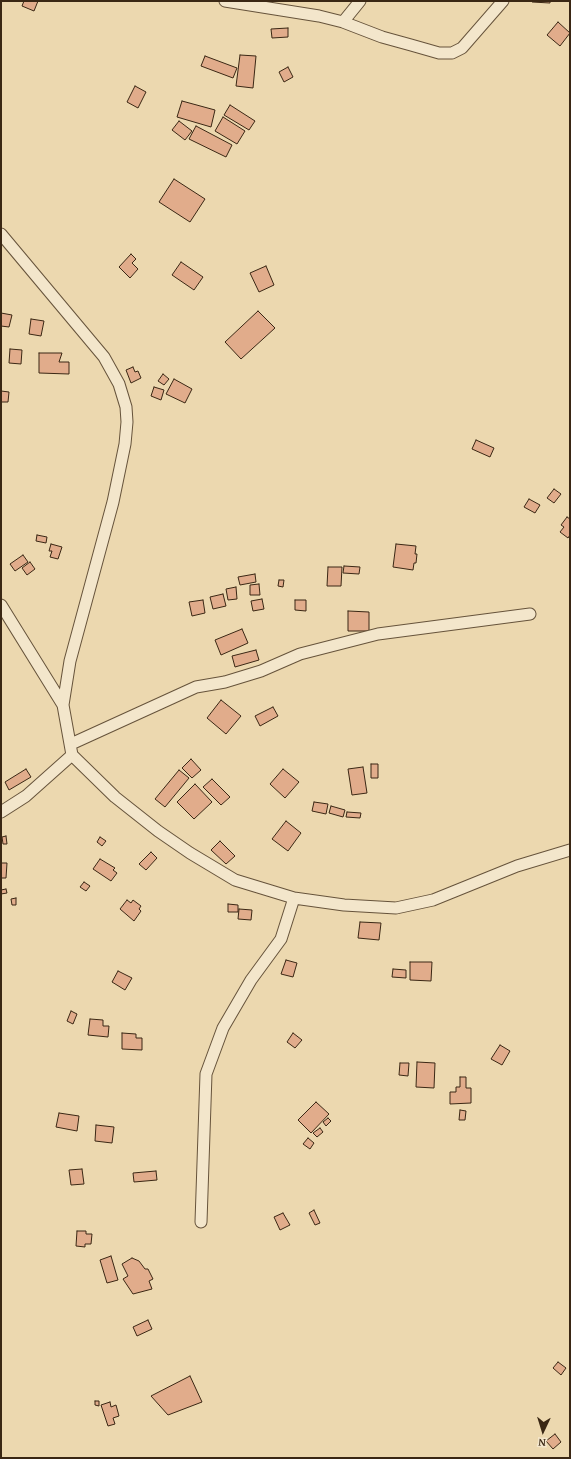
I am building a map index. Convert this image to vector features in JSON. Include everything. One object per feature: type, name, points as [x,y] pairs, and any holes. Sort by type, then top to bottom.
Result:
[{"type":"street","points":[[225,1],[319,16],[343,22],[382,37],[439,53],[452,53],[462,48],[503,1]]},
{"type":"street","points":[[343,22],[360,1]]},
{"type":"street","points":[[1,234],[104,357],[118,384],[126,407],[127,422],[125,444],[113,502],[70,661],[63,705],[71,749],[115,796],[158,831],[190,853],[235,880],[294,898],[344,905],[396,908],[433,900],[518,866],[570,850]]},
{"type":"street","points":[[1,605],[63,705]]},
{"type":"street","points":[[1,812],[26,796],[71,749],[196,687],[225,682],[261,671],[300,654],[378,634],[530,614]]},
{"type":"street","points":[[201,1222],[206,1074],[223,1028],[251,980],[281,939],[294,898]]},
{"type":"building","points":[[24,1],[38,1],[34,11],[22,6]]},
{"type":"building","points":[[550,1],[550,3],[532,2]]},
{"type":"building","points":[[558,22],[570,33],[560,46],[547,35]]},
{"type":"building","points":[[288,28],[288,37],[272,38],[271,29]]},
{"type":"building","points":[[240,55],[256,56],[253,88],[236,86]]},
{"type":"building","points":[[205,56],[237,68],[233,78],[201,66]]},
{"type":"building","points":[[288,67],[293,77],[284,82],[279,72]]},
{"type":"building","points":[[135,86],[146,92],[138,108],[127,102]]},
{"type":"building","points":[[182,101],[215,110],[211,127],[177,117]]},
{"type":"building","points":[[230,105],[255,121],[249,130],[224,115]]},
{"type":"building","points":[[223,117],[245,131],[237,144],[215,131]]},
{"type":"building","points":[[179,121],[192,131],[185,140],[172,130]]},
{"type":"building","points":[[196,126],[232,145],[226,157],[189,139]]},
{"type":"building","points":[[174,179],[205,199],[190,222],[159,202]]},
{"type":"building","points":[[131,254],[136,259],[132,263],[138,269],[130,278],[119,267]]},
{"type":"building","points":[[181,262],[203,277],[194,290],[172,275]]},
{"type":"building","points":[[266,266],[274,285],[259,292],[250,273]]},
{"type":"building","points":[[258,311],[275,328],[241,359],[225,342]]},
{"type":"building","points":[[1,313],[12,315],[9,327],[1,326]]},
{"type":"building","points":[[31,319],[44,321],[41,336],[29,334]]},
{"type":"building","points":[[10,349],[22,350],[21,364],[9,363]]},
{"type":"building","points":[[39,353],[62,353],[59,362],[69,362],[69,374],[39,373]]},
{"type":"building","points":[[133,367],[135,372],[138,371],[141,378],[131,383],[126,370]]},
{"type":"building","points":[[163,374],[169,379],[164,385],[158,381]]},
{"type":"building","points":[[174,379],[192,389],[185,403],[166,394]]},
{"type":"building","points":[[154,387],[164,390],[161,400],[151,396]]},
{"type":"building","points":[[1,391],[9,392],[8,402],[1,402]]},
{"type":"building","points":[[476,440],[494,448],[490,457],[472,449]]},
{"type":"building","points":[[554,489],[561,494],[554,503],[547,498]]},
{"type":"building","points":[[529,499],[540,505],[535,513],[524,507]]},
{"type":"building","points":[[567,517],[570,519],[570,535],[568,538],[560,532],[564,527],[561,525]]},
{"type":"building","points":[[37,535],[47,537],[46,543],[36,541]]},
{"type":"building","points":[[51,544],[62,547],[58,559],[50,557],[52,551],[49,551]]},
{"type":"building","points":[[396,544],[416,546],[416,563],[414,563],[413,570],[393,567]]},
{"type":"building","points":[[23,555],[28,562],[15,571],[10,564]]},
{"type":"building","points":[[30,562],[35,569],[27,575],[22,568]]},
{"type":"building","points":[[344,566],[360,567],[359,574],[343,573]]},
{"type":"building","points":[[328,567],[342,567],[341,586],[327,586]]},
{"type":"building","points":[[255,574],[256,582],[240,585],[238,577]]},
{"type":"building","points":[[279,580],[284,580],[283,587],[278,586]]},
{"type":"building","points":[[259,584],[260,595],[250,595],[250,585]]},
{"type":"building","points":[[236,587],[237,599],[228,600],[226,589]]},
{"type":"building","points":[[223,594],[226,606],[213,609],[210,597]]},
{"type":"building","points":[[262,599],[264,609],[253,611],[251,601]]},
{"type":"building","points":[[203,600],[205,613],[192,616],[189,602]]},
{"type":"building","points":[[295,600],[306,600],[306,611],[295,610]]},
{"type":"building","points":[[348,611],[369,612],[369,631],[348,631]]},
{"type":"building","points":[[242,629],[248,643],[221,655],[215,640]]},
{"type":"building","points":[[256,650],[259,660],[235,667],[232,656]]},
{"type":"building","points":[[221,700],[241,716],[226,734],[207,718]]},
{"type":"building","points":[[273,707],[278,716],[260,726],[255,716]]},
{"type":"building","points":[[191,759],[201,770],[192,778],[182,768]]},
{"type":"building","points":[[371,764],[378,764],[378,778],[371,778]]},
{"type":"building","points":[[363,767],[367,793],[352,795],[348,769]]},
{"type":"building","points":[[26,769],[31,777],[9,790],[5,782]]},
{"type":"building","points":[[283,769],[299,782],[285,798],[270,784]]},
{"type":"building","points":[[179,770],[189,778],[165,807],[155,799]]},
{"type":"building","points":[[212,779],[230,797],[221,805],[203,787]]},
{"type":"building","points":[[195,784],[212,802],[194,819],[177,802]]},
{"type":"building","points":[[314,802],[328,804],[326,814],[312,811]]},
{"type":"building","points":[[331,806],[345,810],[343,817],[329,813]]},
{"type":"building","points":[[347,812],[361,813],[360,818],[346,817]]},
{"type":"building","points":[[286,821],[301,833],[288,851],[272,839]]},
{"type":"building","points":[[6,836],[7,844],[3,844],[2,837]]},
{"type":"building","points":[[100,837],[106,841],[102,846],[97,842]]},
{"type":"building","points":[[220,841],[235,856],[226,864],[211,850]]},
{"type":"building","points":[[151,852],[157,858],[146,870],[139,864]]},
{"type":"building","points":[[100,859],[115,868],[113,870],[117,873],[111,881],[93,869]]},
{"type":"building","points":[[1,863],[7,863],[6,878],[1,878]]},
{"type":"building","points":[[84,882],[90,886],[86,891],[80,887]]},
{"type":"building","points":[[6,889],[7,893],[1,894],[1,890]]},
{"type":"building","points":[[16,898],[16,905],[12,905],[11,899]]},
{"type":"building","points":[[127,900],[131,903],[133,900],[141,906],[139,909],[141,911],[134,921],[120,909]]},
{"type":"building","points":[[228,904],[238,905],[238,912],[228,912]]},
{"type":"building","points":[[239,909],[252,910],[251,920],[238,919]]},
{"type":"building","points":[[360,922],[381,923],[379,940],[358,938]]},
{"type":"building","points":[[286,960],[297,963],[293,977],[281,974]]},
{"type":"building","points":[[410,962],[432,962],[431,981],[410,980]]},
{"type":"building","points":[[393,969],[406,970],[406,978],[392,977]]},
{"type":"building","points":[[118,971],[132,978],[125,990],[112,982]]},
{"type":"building","points":[[71,1011],[77,1014],[73,1024],[67,1021]]},
{"type":"building","points":[[90,1019],[103,1020],[103,1026],[109,1026],[108,1037],[88,1035]]},
{"type":"building","points":[[122,1033],[136,1034],[136,1038],[142,1038],[142,1050],[122,1049]]},
{"type":"building","points":[[293,1033],[302,1040],[295,1048],[287,1042]]},
{"type":"building","points":[[500,1045],[510,1051],[502,1065],[491,1059]]},
{"type":"building","points":[[417,1062],[435,1063],[434,1088],[416,1087]]},
{"type":"building","points":[[400,1063],[409,1063],[408,1076],[399,1075]]},
{"type":"building","points":[[460,1077],[466,1077],[466,1088],[471,1088],[471,1103],[450,1104],[450,1092],[456,1092],[456,1087],[460,1087]]},
{"type":"building","points":[[316,1102],[329,1114],[311,1133],[298,1120]]},
{"type":"building","points":[[460,1110],[466,1111],[465,1120],[459,1120]]},
{"type":"building","points":[[59,1113],[79,1116],[77,1131],[56,1127]]},
{"type":"building","points":[[328,1118],[331,1121],[326,1126],[323,1122]]},
{"type":"building","points":[[96,1125],[114,1127],[112,1143],[95,1141]]},
{"type":"building","points":[[320,1128],[323,1132],[317,1137],[313,1133]]},
{"type":"building","points":[[308,1138],[314,1143],[310,1149],[303,1144]]},
{"type":"building","points":[[82,1169],[84,1184],[71,1185],[69,1170]]},
{"type":"building","points":[[156,1171],[157,1180],[134,1182],[133,1173]]},
{"type":"building","points":[[314,1210],[320,1223],[315,1225],[309,1213]]},
{"type":"building","points":[[283,1213],[290,1225],[280,1230],[274,1217]]},
{"type":"building","points":[[77,1231],[86,1231],[86,1234],[92,1234],[91,1244],[85,1244],[85,1247],[76,1246]]},
{"type":"building","points":[[111,1256],[118,1280],[107,1283],[100,1260]]},
{"type":"building","points":[[132,1258],[139,1261],[145,1269],[148,1269],[153,1279],[149,1281],[152,1289],[133,1294],[123,1279],[128,1276],[122,1264]]},
{"type":"building","points":[[148,1320],[152,1329],[137,1336],[133,1327]]},
{"type":"building","points":[[558,1362],[566,1368],[561,1375],[553,1368]]},
{"type":"building","points":[[190,1376],[202,1402],[168,1415],[151,1396]]},
{"type":"building","points":[[95,1401],[99,1401],[99,1406],[95,1405]]},
{"type":"building","points":[[110,1402],[111,1407],[116,1405],[119,1416],[113,1418],[115,1424],[108,1426],[101,1405]]},
{"type":"building","points":[[555,1434],[561,1442],[553,1449],[546,1441]]}]
